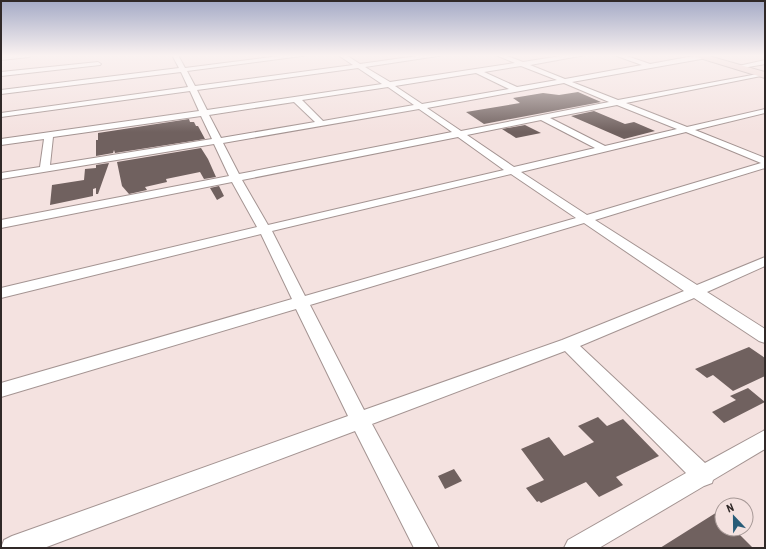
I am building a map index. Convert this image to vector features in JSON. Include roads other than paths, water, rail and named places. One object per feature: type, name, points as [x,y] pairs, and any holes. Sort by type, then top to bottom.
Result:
[{"type":"street","points":[[47,98],[48,81]]},
{"type":"street","points":[[1,115],[47,98],[82,81]]},
{"type":"street","points":[[189,81],[236,179],[265,230],[360,420],[427,548]]},
{"type":"street","points":[[1,92],[47,98],[194,90],[258,81]]},
{"type":"street","points":[[382,81],[513,171],[765,337]]},
{"type":"street","points":[[1,142],[205,113],[411,81]]},
{"type":"street","points":[[497,81],[515,89]]},
{"type":"street","points":[[1,176],[321,124],[564,81],[765,161]]},
{"type":"street","points":[[1,224],[236,179],[728,81]]},
{"type":"street","points":[[296,99],[321,124]]},
{"type":"street","points":[[1,293],[765,111]]},
{"type":"street","points":[[748,116],[765,121]]},
{"type":"street","points":[[541,117],[604,149]]},
{"type":"street","points":[[46,168],[49,135]]},
{"type":"street","points":[[1,390],[765,165]]},
{"type":"street","points":[[12,548],[568,344],[697,291],[765,261]]},
{"type":"street","points":[[568,344],[704,476]]},
{"type":"street","points":[[576,548],[704,476],[765,439]]}]
